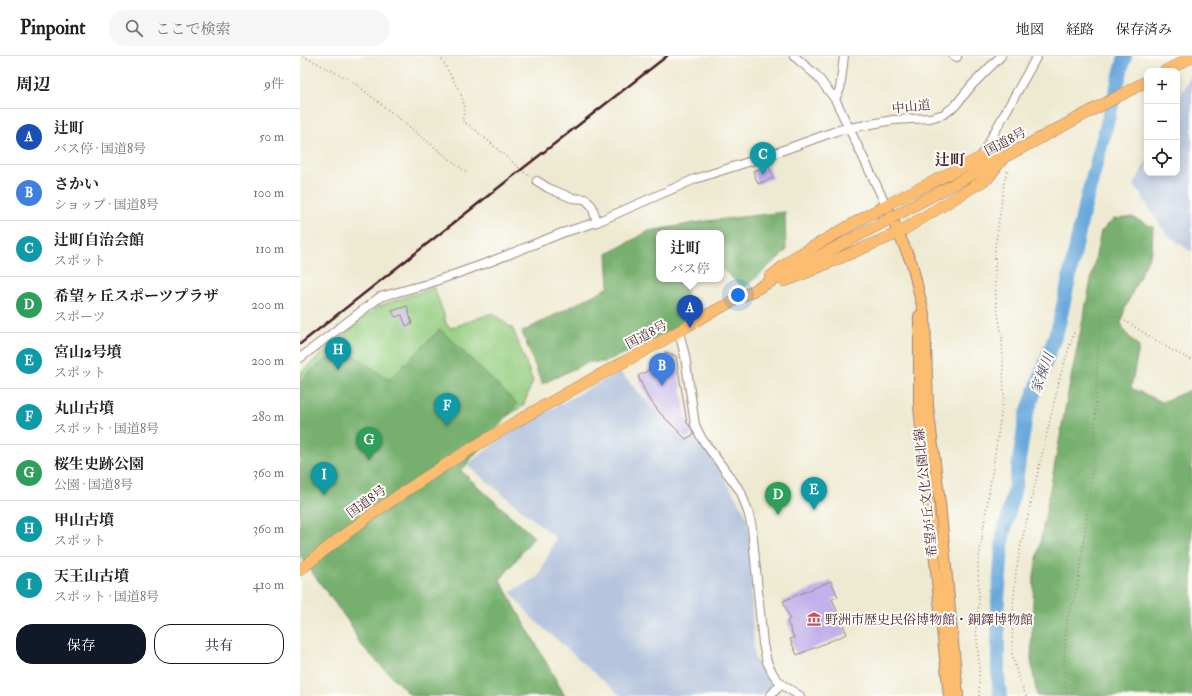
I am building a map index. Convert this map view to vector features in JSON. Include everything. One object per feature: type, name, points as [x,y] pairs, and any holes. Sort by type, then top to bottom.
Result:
[{"type":"highway","points":[[1170,68],[1192,56]]},
{"type":"highway","name":"国道8号","points":[[300,570],[357,525],[430,474],[505,428],[679,332],[701,318],[1144,82]]},
{"type":"highway","points":[[758,288],[774,273],[795,257],[886,205],[980,158],[1008,155]]},
{"type":"highway","points":[[758,288],[796,277],[898,233],[988,178],[1008,155]]},
{"type":"main road","name":"希望が丘文化公園北線","points":[[886,205],[912,264],[926,318],[928,406],[940,503],[958,696]]},
{"type":"main road","name":"希望が丘文化公園北線","points":[[919,287],[919,407],[949,696]]},
{"type":"street","points":[[794,56],[816,75],[835,99],[886,205]]},
{"type":"street","points":[[835,99],[840,89],[844,56]]},
{"type":"street","name":"中山道","points":[[300,358],[380,297],[427,284],[487,263],[562,233],[597,222],[695,179],[767,156],[839,130],[893,120],[930,118],[944,114],[955,106],[972,85],[1001,56]]},
{"type":"street","points":[[980,158],[1038,56]]},
{"type":"street","points":[[538,181],[548,188],[572,198],[585,199],[592,206],[597,222]]},
{"type":"street","points":[[679,332],[685,356],[695,425],[702,439],[740,492],[750,514],[763,644],[767,662],[781,684],[800,696]]},
{"type":"street","points":[[770,696],[781,684]]},
{"type":"path","points":[[303,56],[352,81],[467,173]]},
{"type":"path","points":[[440,56],[461,94],[465,108],[462,121],[478,132],[525,173],[538,181]]},
{"type":"path","points":[[980,696],[976,628],[979,602],[978,563],[1004,396],[1002,337],[994,283],[996,248],[1008,155]]},
{"type":"path","points":[[1066,696],[1064,667],[1066,624],[1078,584],[1089,501],[1094,457],[1097,360],[1102,312],[1122,319],[1173,351],[1192,360]]},
{"type":"path","points":[[1026,696],[1018,677],[1012,653],[1013,607],[1016,572],[1060,377],[1074,332]]},
{"type":"shaded area","points":[[1192,73],[1192,252],[1167,235],[1134,185],[1144,166],[1144,176],[1180,176],[1180,96]]},
{"type":"shaded area","points":[[620,372],[685,441],[698,435],[745,513],[749,530],[754,658],[775,684],[759,696],[621,696],[532,618],[510,592],[538,577],[556,538],[467,465],[510,432]]},
{"type":"green space","points":[[785,212],[786,251],[744,288],[724,271],[724,230],[656,230],[656,282],[686,282],[686,327],[604,362],[588,362],[542,384],[522,332],[609,287],[607,254],[649,231],[707,221]]},
{"type":"green space","points":[[1132,217],[1153,227],[1152,250],[1125,308],[1121,323],[1125,332],[1139,347],[1131,388],[1162,402],[1188,391],[1192,392],[1192,696],[1037,696],[1031,660],[1034,575],[1070,383],[1101,231],[1114,219]]},
{"type":"green space","points":[[434,287],[446,324],[451,328],[492,313],[513,329],[533,381],[523,406],[352,514],[300,550],[300,373],[376,307]]},
{"type":"green space","points":[[440,329],[517,404],[461,471],[534,537],[500,580],[565,696],[411,696],[359,643],[351,625],[300,556],[300,384],[310,372],[328,359],[350,353],[389,380]]},
{"type":"building","points":[[769,166],[773,178],[758,184],[753,171]]},
{"type":"building","points":[[407,306],[412,324],[406,326],[402,315],[395,317],[392,311]]},
{"type":"building","points":[[665,352],[676,356],[687,423],[696,433],[686,439],[660,413],[647,396],[638,376],[667,360]]},
{"type":"building","points":[[831,581],[838,597],[832,599],[847,634],[797,655],[790,639],[794,638],[787,621],[790,619],[783,601]]},
{"type":"waterway","name":"家棟川","points":[[1000,696],[998,675],[998,601],[1003,536],[1015,487],[1026,416],[1058,328],[1083,213],[1125,56]]},
{"type":"railway","points":[[300,344],[667,56]]},
{"type":"place","name":"辻町自治会館","points":[[763,175]]},
{"type":"place","name":"辻町","points":[[690,328]]},
{"type":"place","name":"甲山古墳","points":[[338,370]]},
{"type":"place","name":"さかい","points":[[662,386]]},
{"type":"place","name":"丸山古墳","points":[[447,426]]},
{"type":"place","name":"桜生史跡公園","points":[[369,460]]},
{"type":"place","name":"天王山古墳","points":[[324,495]]},
{"type":"place","name":"宮山2号墳","points":[[814,510]]},
{"type":"place","name":"希望ヶ丘スポーツプラザ","points":[[778,515]]},
{"type":"place","name":"野洲市歴史民俗博物館・銅鐸博物館","points":[[814,619]]},
{"type":"district","name":"辻町","points":[[950,160]]}]
